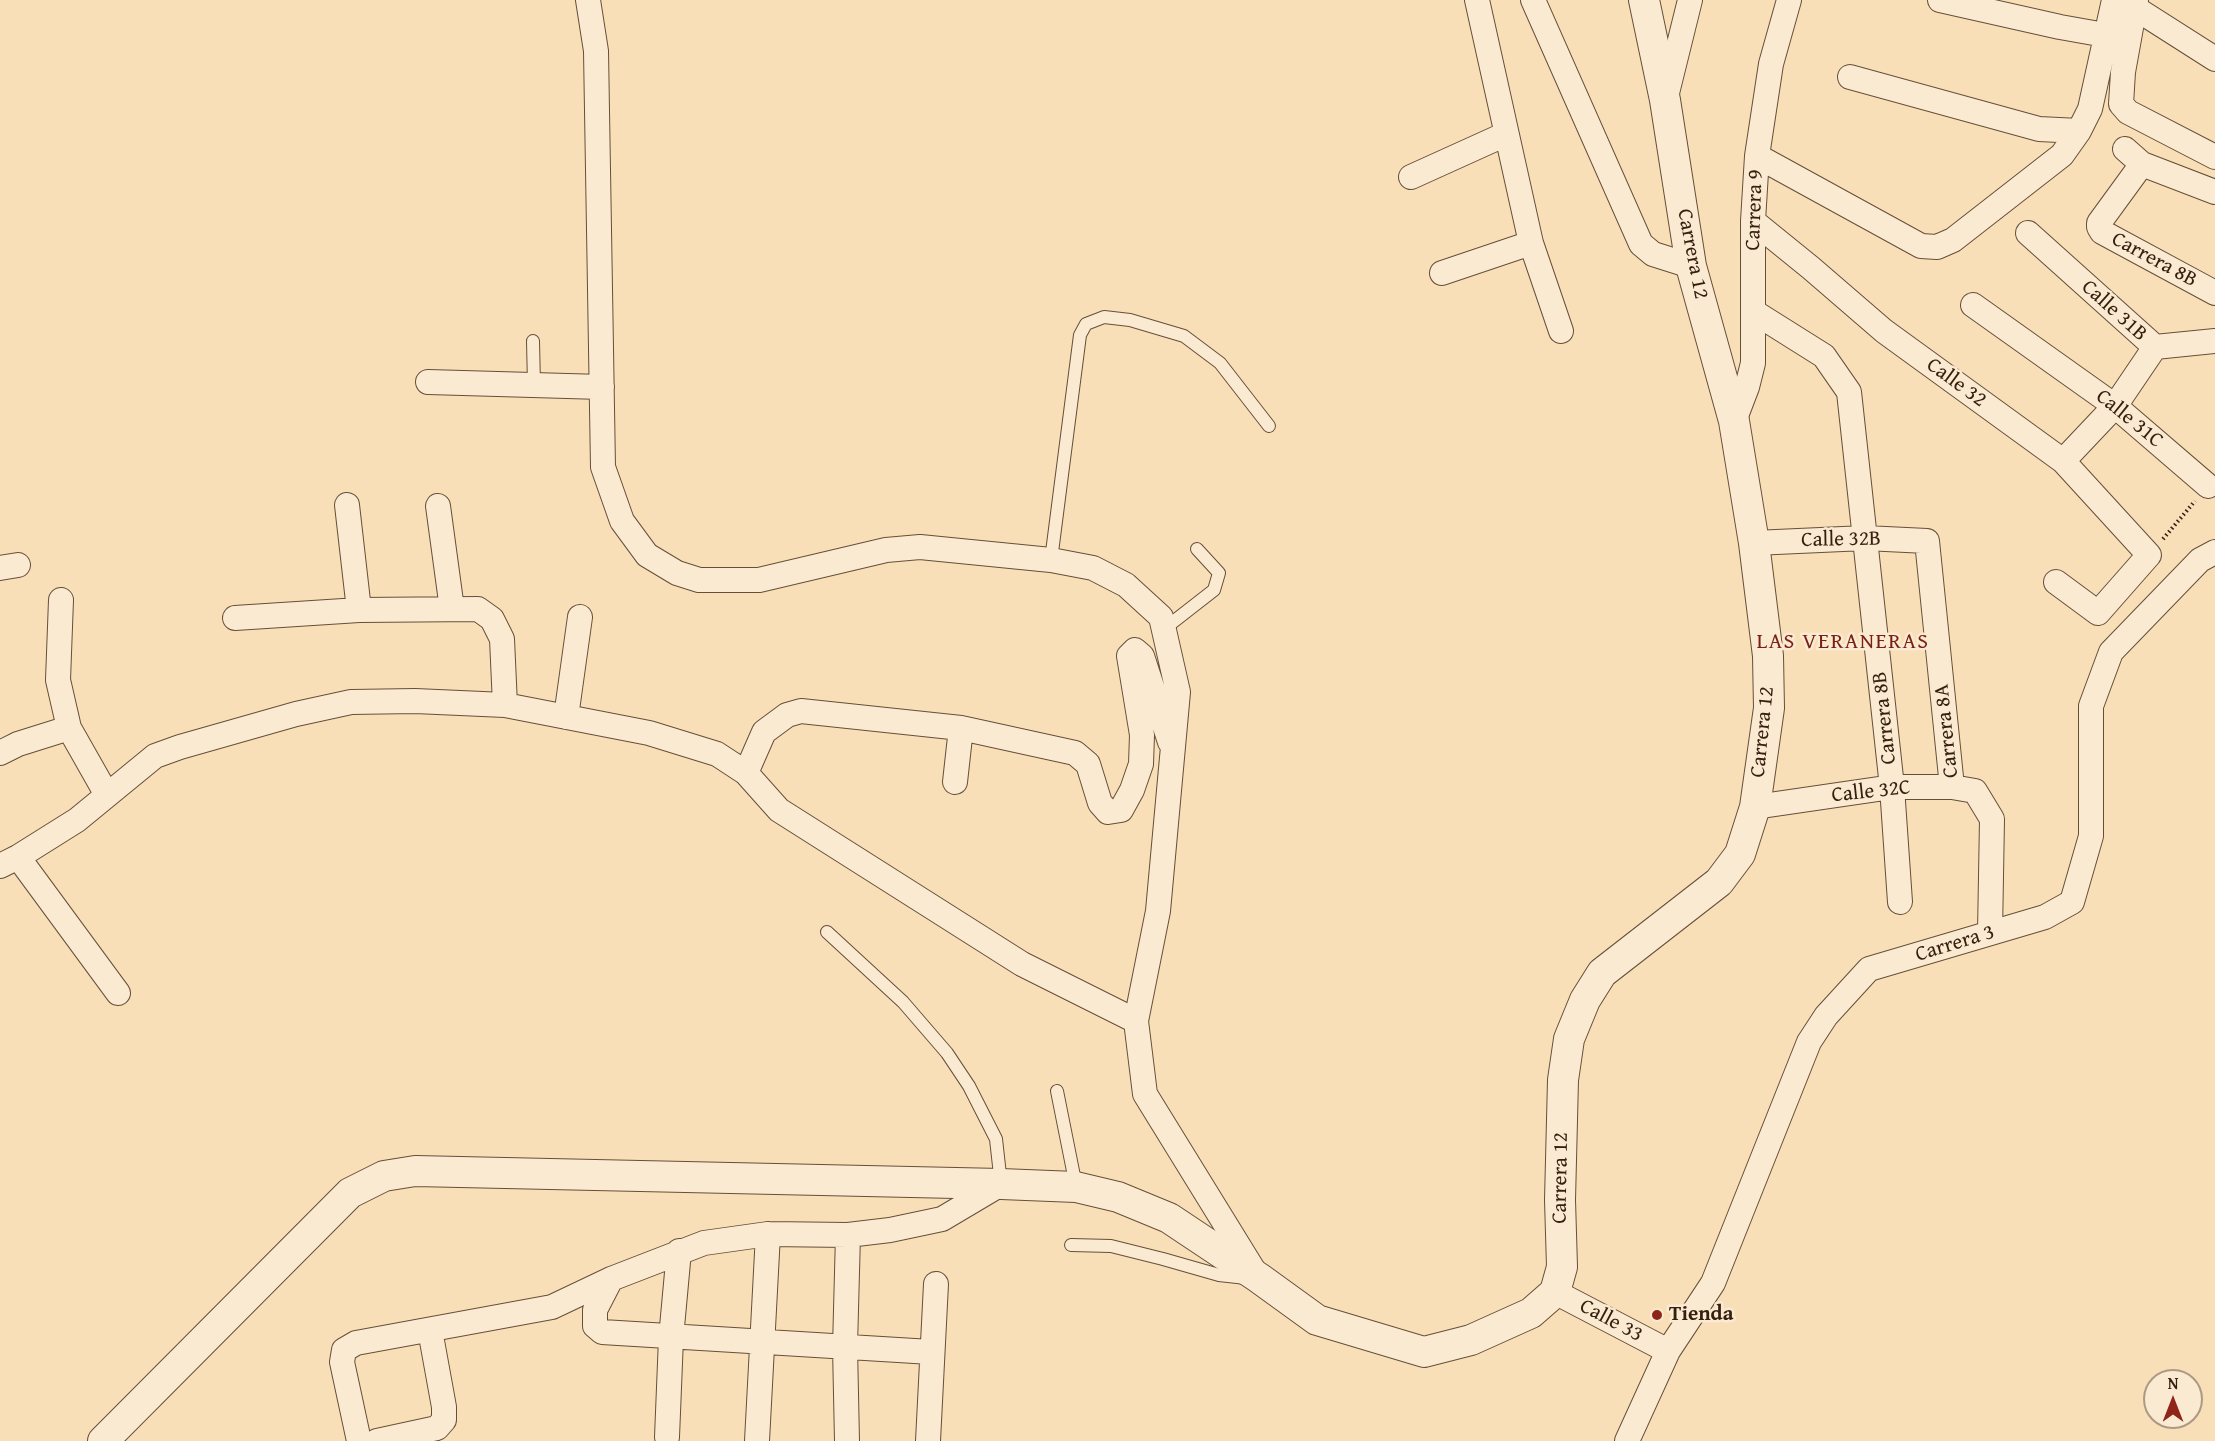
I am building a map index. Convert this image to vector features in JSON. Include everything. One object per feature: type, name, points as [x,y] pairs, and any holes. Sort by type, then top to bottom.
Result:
[{"type":"street","points":[[588,0],[596,51],[603,467],[622,522],[647,555],[677,573],[699,580],[759,580],[886,550],[920,547],[1051,560],[1093,568],[1126,585],[1161,617],[1178,692],[1158,910],[1137,1021],[1145,1094],[1259,1278]]},
{"type":"street","points":[[1477,0],[1531,243],[1561,331]]},
{"type":"street","points":[[1533,0],[1641,244],[1653,254],[1691,266]]},
{"type":"street","name":"Carrera 12","points":[[1555,1292],[1562,1267],[1560,1200],[1563,1080],[1569,1039],[1585,1000],[1602,973],[1719,882],[1740,854],[1755,807],[1769,708],[1768,656],[1754,543],[1734,421],[1691,266],[1665,100],[1644,0]]},
{"type":"street","points":[[1665,100],[1690,0]]},
{"type":"street","name":"Carrera 9","points":[[1734,421],[1753,363],[1753,221],[1757,156],[1771,64],[1789,0]]},
{"type":"street","points":[[1940,0],[2105,35]]},
{"type":"street","points":[[1757,156],[1921,246],[1937,247],[1953,240],[2062,155],[2079,131],[2090,109],[2105,35],[2129,3]]},
{"type":"street","points":[[2129,3],[2215,59]]},
{"type":"street","points":[[2129,3],[2121,104],[2128,112],[2215,157]]},
{"type":"street","points":[[1850,77],[2039,129],[2079,131]]},
{"type":"street","points":[[1411,177],[1506,134]]},
{"type":"street","name":"Carrera 8B","points":[[2215,192],[2134,156],[2099,223],[2102,232],[2215,293]]},
{"type":"street","name":"Calle 32","points":[[1753,221],[1884,331],[2063,461],[2149,555]]},
{"type":"street","name":"Calle 31B","points":[[2028,233],[2155,347],[2215,341]]},
{"type":"street","points":[[1442,273],[1531,243]]},
{"type":"street","name":"Calle 31C","points":[[1972,304],[2115,406],[2208,486]]},
{"type":"street","name":"Carrera 8B","points":[[1754,312],[1824,356],[1849,392],[1892,787],[1900,902]]},
{"type":"street","points":[[2063,461],[2115,406],[2155,347]]},
{"type":"street","points":[[428,382],[602,387]]},
{"type":"street","points":[[347,505],[359,610]]},
{"type":"street","points":[[438,506],[452,609]]},
{"type":"street","name":"Calle 32B","points":[[1754,543],[1865,538],[1927,542]]},
{"type":"street","name":"Carrera 8A","points":[[1927,542],[1952,787],[1975,791],[1992,819],[1990,933]]},
{"type":"street","name":"Carrera 3","points":[[1627,1441],[1668,1351],[1713,1283],[1809,1042],[1826,1016],[1869,969],[2045,917],[2072,902],[2091,836],[2091,706],[2111,652],[2200,560],[2215,552]]},
{"type":"street","points":[[2056,582],[2098,613],[2149,555]]},
{"type":"street","points":[[62,600],[58,681],[69,728],[107,795]]},
{"type":"street","points":[[235,618],[359,610],[478,609],[492,619],[502,639],[506,705]]},
{"type":"street","points":[[566,717],[580,617]]},
{"type":"street","points":[[746,772],[764,732],[787,715],[801,711],[961,728],[1075,753],[1088,764],[1100,803],[1108,812],[1121,810],[1132,790],[1141,764],[1142,735],[1129,656],[1136,650],[1142,656],[1173,753]]},
{"type":"street","points":[[118,993],[9,862],[77,820],[155,756],[296,714],[351,702],[415,701],[506,705],[649,733],[717,754],[746,772],[779,810],[789,817],[1022,964],[1137,1021]]},
{"type":"street","points":[[0,753],[18,744],[69,728]]},
{"type":"street","points":[[955,782],[961,728]]},
{"type":"street","name":"Calle 32C","points":[[1755,807],[1892,787],[1952,787]]},
{"type":"street","points":[[103,1441],[350,1193],[384,1176],[415,1171],[1076,1187],[1118,1197],[1169,1218],[1317,1320],[1424,1352],[1471,1340],[1521,1318],[1531,1313],[1555,1292]]},
{"type":"street","points":[[359,1441],[342,1362],[344,1350],[356,1343],[552,1307],[611,1279],[704,1243],[768,1234],[848,1235],[890,1230],[942,1218],[1000,1184]]},
{"type":"street","points":[[758,1441],[768,1234]]},
{"type":"street","points":[[847,1441],[845,1347],[848,1235]]},
{"type":"street","points":[[668,1437],[671,1338],[679,1251]]},
{"type":"street","points":[[611,1279],[595,1310],[595,1326],[602,1332],[671,1338],[932,1352]]},
{"type":"street","points":[[928,1441],[936,1284]]},
{"type":"street","name":"Calle 33","points":[[1555,1292],[1668,1351]]},
{"type":"street","points":[[377,1441],[437,1428],[444,1420],[444,1407],[430,1330]]},
{"type":"lane","points":[[1051,560],[1080,335],[1086,324],[1104,317],[1130,320],[1184,336],[1220,363],[1269,426]]},
{"type":"lane","points":[[532,341],[534,385]]},
{"type":"lane","points":[[1164,629],[1214,590],[1219,573],[1197,549]]},
{"type":"lane","points":[[827,932],[903,1002],[947,1053],[969,1086],[996,1139],[1000,1184]]},
{"type":"lane","points":[[1057,1091],[1076,1187]]},
{"type":"lane","points":[[1071,1245],[1111,1246],[1163,1258],[1219,1275],[1259,1278]]},
{"type":"path","points":[[2149,555],[2208,486]]},
{"type":"place","name":"Tienda","points":[[1657,1315]]},
{"type":"district","name":"LAS VERANERAS","points":[[1843,642]]}]
